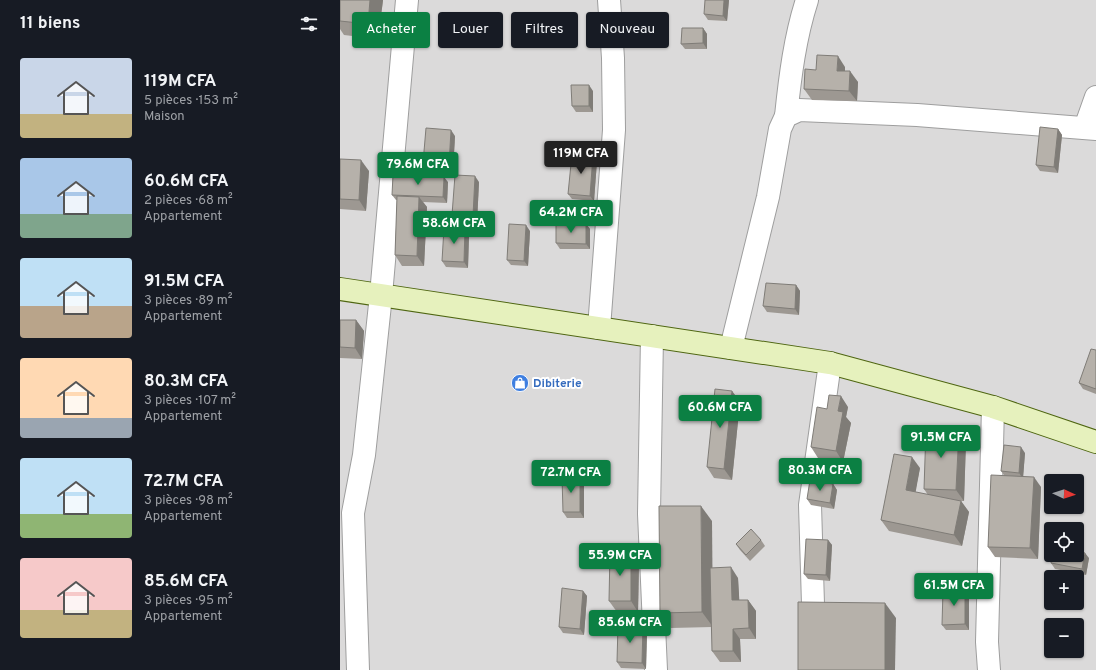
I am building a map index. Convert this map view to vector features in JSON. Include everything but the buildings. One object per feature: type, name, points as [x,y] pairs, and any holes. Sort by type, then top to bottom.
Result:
[{"type":"street","points":[[358,670],[346,513],[364,455],[381,295],[407,0]]},
{"type":"street","points":[[599,328],[614,130],[613,58],[609,0]]},
{"type":"street","points":[[731,348],[768,197],[780,129],[786,116],[791,69],[800,20],[807,0]]},
{"type":"street","points":[[786,116],[799,110],[885,114],[1091,128],[1096,97]]},
{"type":"street","points":[[340,289],[830,363],[993,408],[1096,442]]},
{"type":"street","points":[[652,336],[649,514],[656,670]]},
{"type":"street","points":[[815,670],[810,505],[830,363]]},
{"type":"street","points":[[989,670],[987,642],[993,408]]},
{"type":"shaded area","points":[[340,0],[1096,0],[1096,670],[340,670]]},
{"type":"place","name":"Dibiterie","points":[[520,383]]}]
